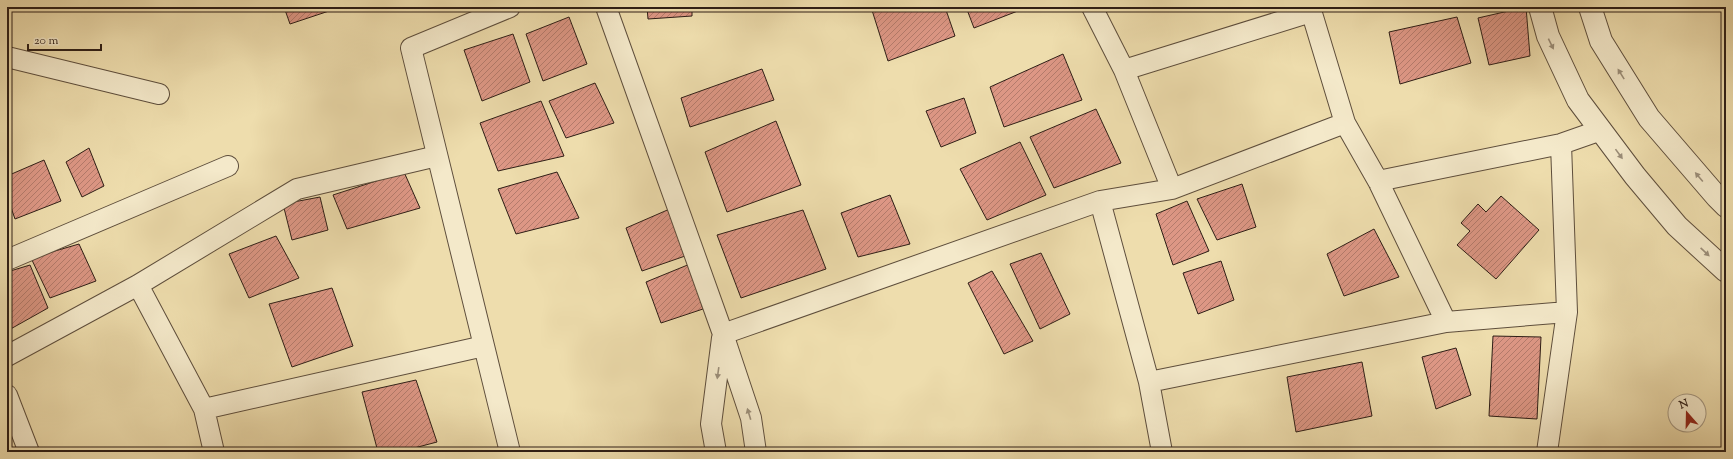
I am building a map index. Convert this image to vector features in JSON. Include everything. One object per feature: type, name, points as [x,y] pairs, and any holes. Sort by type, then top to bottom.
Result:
[{"type":"street","points":[[510,7],[411,48],[510,452]]},
{"type":"street","points":[[606,7],[723,334],[751,418],[756,452]]},
{"type":"street","points":[[1092,7],[1124,70],[1172,189]]},
{"type":"street","points":[[1540,7],[1548,36],[1575,93],[1635,176],[1677,226],[1726,271]]},
{"type":"street","points":[[1590,7],[1601,41],[1649,118],[1717,198],[1726,206]]},
{"type":"street","points":[[1124,70],[1310,9],[1345,123],[1378,181],[1446,322]]},
{"type":"street","points":[[7,57],[159,94]]},
{"type":"street","points":[[723,334],[1100,201],[1172,189],[1345,123]]},
{"type":"street","points":[[1378,181],[1561,144],[1602,130]]},
{"type":"street","points":[[1547,452],[1567,312],[1561,144]]},
{"type":"street","points":[[7,356],[138,285],[297,189],[437,156]]},
{"type":"street","points":[[7,260],[228,166]]},
{"type":"street","points":[[1100,201],[1149,382],[1162,452]]},
{"type":"street","points":[[138,285],[204,409],[214,452]]},
{"type":"street","points":[[1149,382],[1446,322],[1567,312]]},
{"type":"street","points":[[716,452],[711,424],[723,334]]},
{"type":"street","points":[[204,409],[484,346]]},
{"type":"street","points":[[7,395],[29,452]]},
{"type":"building","points":[[284,7],[341,7],[290,24]]},
{"type":"building","points":[[647,7],[692,7],[692,16],[648,19]]},
{"type":"building","points":[[871,7],[945,7],[955,36],[888,61]]},
{"type":"building","points":[[966,7],[1028,7],[974,28]]},
{"type":"building","points":[[1526,7],[1530,56],[1489,65],[1478,18]]},
{"type":"building","points":[[569,17],[587,64],[543,81],[526,34]]},
{"type":"building","points":[[1457,17],[1471,63],[1400,84],[1389,32]]},
{"type":"building","points":[[513,34],[530,82],[482,101],[464,50]]},
{"type":"building","points":[[1063,54],[1082,100],[1004,127],[990,87]]},
{"type":"building","points":[[762,69],[774,100],[690,127],[681,98]]},
{"type":"building","points":[[595,83],[614,123],[566,138],[549,101]]},
{"type":"building","points":[[964,98],[976,133],[941,147],[926,111]]},
{"type":"building","points":[[541,101],[564,156],[498,171],[480,123]]},
{"type":"building","points":[[1096,109],[1121,163],[1054,188],[1030,137]]},
{"type":"building","points":[[776,121],[801,185],[727,212],[705,152]]},
{"type":"building","points":[[1020,142],[1046,195],[987,220],[960,169]]},
{"type":"building","points":[[89,148],[104,186],[82,197],[66,162]]},
{"type":"building","points":[[44,160],[61,201],[15,219],[7,196],[7,176]]},
{"type":"building","points":[[404,172],[420,208],[347,229],[333,195]]},
{"type":"building","points":[[557,172],[579,218],[516,234],[498,189]]},
{"type":"building","points":[[1242,184],[1256,227],[1217,240],[1197,199]]},
{"type":"building","points":[[890,195],[910,244],[858,257],[841,213]]},
{"type":"building","points":[[1501,196],[1539,230],[1496,279],[1457,245],[1470,231],[1461,223],[1478,204],[1486,212]]},
{"type":"building","points":[[320,197],[328,230],[292,240],[283,204]]},
{"type":"building","points":[[1187,201],[1209,251],[1173,265],[1156,214]]},
{"type":"building","points":[[672,208],[688,255],[642,271],[626,228]]},
{"type":"building","points":[[803,210],[826,269],[741,298],[717,235]]},
{"type":"building","points":[[1374,229],[1399,277],[1344,296],[1327,254]]},
{"type":"building","points":[[276,236],[299,278],[249,298],[229,254]]},
{"type":"building","points":[[79,244],[96,281],[50,298],[31,258]]},
{"type":"building","points":[[1041,253],[1070,314],[1040,329],[1010,264]]},
{"type":"building","points":[[1221,261],[1234,300],[1198,314],[1183,273]]},
{"type":"building","points":[[690,264],[703,309],[661,323],[646,282]]},
{"type":"building","points":[[30,265],[48,308],[7,331],[7,272]]},
{"type":"building","points":[[992,271],[1033,341],[1004,354],[968,283]]},
{"type":"building","points":[[332,288],[353,346],[292,367],[269,304]]},
{"type":"building","points":[[1493,336],[1541,337],[1537,419],[1489,416]]},
{"type":"building","points":[[1456,348],[1471,395],[1436,409],[1422,357]]},
{"type":"building","points":[[1362,362],[1372,416],[1296,432],[1287,377]]},
{"type":"building","points":[[416,380],[437,442],[399,452],[378,452],[362,392]]}]
